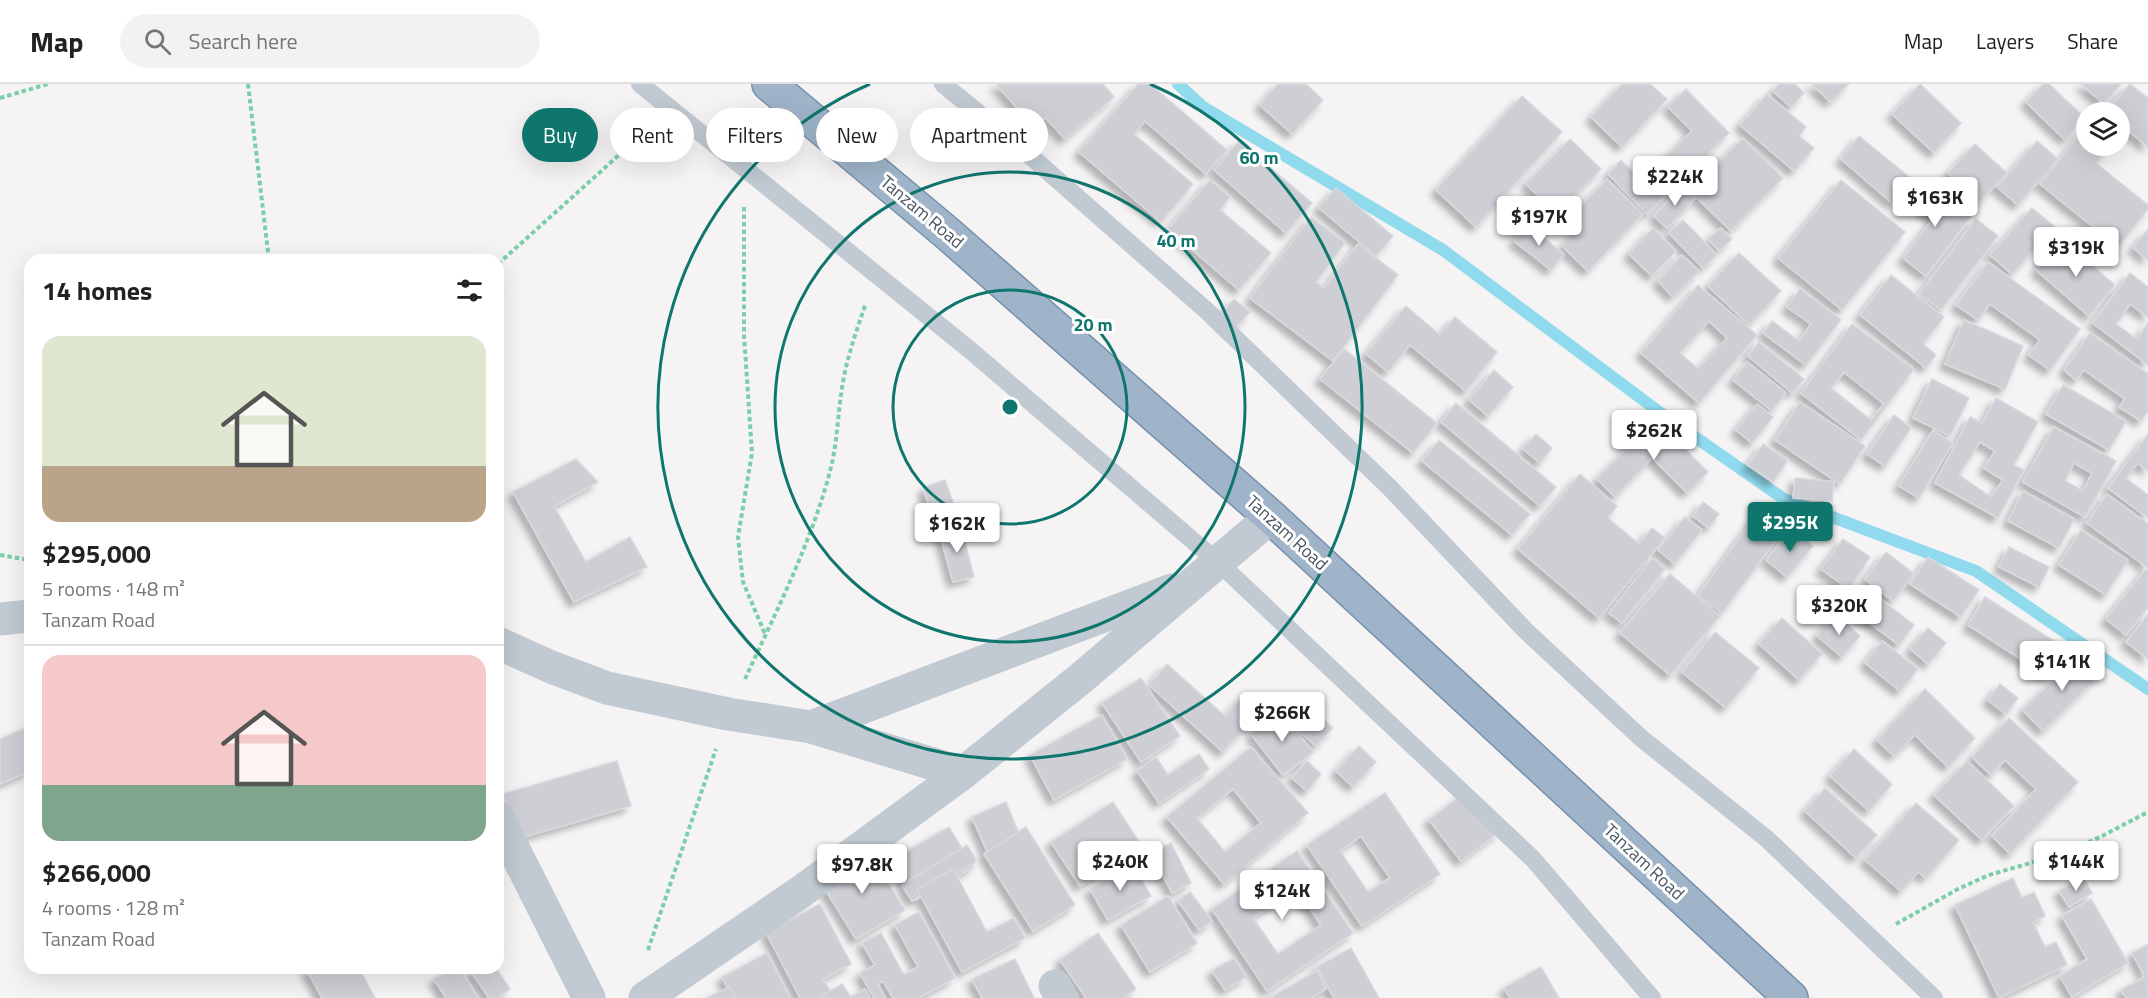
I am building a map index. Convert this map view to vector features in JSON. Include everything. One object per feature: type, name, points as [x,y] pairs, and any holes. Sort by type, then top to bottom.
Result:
[{"type":"highway","name":"Tanzam Road","points":[[768,84],[947,233],[1271,517],[1791,998]]},
{"type":"street","points":[[645,998],[802,891],[963,773],[1080,680],[1271,517]]},
{"type":"street","points":[[812,727],[1192,583]]},
{"type":"street","points":[[0,619],[24,617]]},
{"type":"street","points":[[504,646],[540,663],[607,688],[728,714],[812,727],[963,773]]},
{"type":"street","points":[[504,830],[589,998]]},
{"type":"lane","points":[[640,84],[669,108]]},
{"type":"lane","points":[[943,84],[1036,161],[1207,311],[1390,488],[1526,631],[1641,738],[1767,839],[1934,998]]},
{"type":"lane","points":[[694,128],[970,350],[1219,563],[1533,859],[1652,998]]},
{"type":"path","points":[[0,98],[48,84]]},
{"type":"path","points":[[248,84],[268,254]]},
{"type":"path","points":[[504,259],[611,162]]},
{"type":"path","points":[[742,166],[745,238],[744,335],[752,453],[738,537],[743,582],[766,635]]},
{"type":"path","points":[[645,956],[728,714],[766,635],[814,523],[832,465],[838,436],[843,382],[854,336],[877,274]]},
{"type":"path","points":[[0,555],[24,559]]},
{"type":"path","points":[[1872,938],[1919,910],[1989,875],[2065,853],[2148,812]]},
{"type":"building","points":[[996,84],[1103,84],[1114,97],[1065,139],[1048,120],[1048,108],[1017,108]]},
{"type":"building","points":[[1138,84],[1150,84],[1227,150],[1206,174],[1145,121],[1134,134],[1193,184],[1161,222],[1079,152]]},
{"type":"building","points":[[1278,84],[1306,84],[1323,100],[1292,134],[1260,105]]},
{"type":"building","points":[[1622,84],[1650,84],[1667,99],[1622,147],[1591,117]]},
{"type":"building","points":[[1779,84],[1795,84],[1804,93],[1791,107],[1773,91]]},
{"type":"building","points":[[1812,84],[1849,84],[1830,102]]},
{"type":"building","points":[[1920,84],[1961,123],[1934,153],[1892,114]]},
{"type":"building","points":[[2043,84],[2049,84],[2076,110],[2076,128],[2065,140],[2026,102]]},
{"type":"building","points":[[2081,84],[2121,84],[2106,102],[2102,102]]},
{"type":"building","points":[[2130,84],[2148,98],[2148,147],[2130,132],[2130,102],[2115,102]]},
{"type":"building","points":[[1686,89],[1729,133],[1647,214],[1608,174],[1621,160],[1642,181],[1692,131],[1668,107]]},
{"type":"building","points":[[1767,94],[1806,127],[1799,136],[1814,148],[1794,171],[1740,125]]},
{"type":"building","points":[[1522,96],[1562,132],[1476,227],[1436,190]]},
{"type":"building","points":[[1859,136],[1913,180],[1893,204],[1841,159]]},
{"type":"building","points":[[1743,138],[1783,178],[1731,231],[1690,191]]},
{"type":"building","points":[[1570,139],[1601,169],[1556,214],[1526,184]]},
{"type":"building","points":[[2076,139],[2076,156],[2102,156],[2096,163],[2148,205],[2148,209],[2118,247],[2040,184]]},
{"type":"building","points":[[1239,141],[1312,203],[1286,233],[1214,170]]},
{"type":"building","points":[[2037,141],[2058,159],[2018,205],[1997,187]]},
{"type":"building","points":[[1975,144],[2007,173],[1980,202],[1948,173]]},
{"type":"building","points":[[1607,179],[1643,214],[1588,271],[1562,246],[1582,226],[1571,216]]},
{"type":"building","points":[[1210,180],[1230,197],[1220,210],[1271,253],[1239,290],[1168,229]]},
{"type":"building","points":[[1841,180],[1905,232],[1842,310],[1778,258]]},
{"type":"building","points":[[1925,181],[1971,216],[1926,276],[1903,258],[1933,219],[1910,201]]},
{"type":"building","points":[[1682,186],[1695,199],[1667,228],[1654,216]]},
{"type":"building","points":[[1336,188],[1393,236],[1376,256],[1319,208]]},
{"type":"building","points":[[2032,208],[2054,226],[2012,274],[1990,255]]},
{"type":"building","points":[[1311,217],[1345,243],[1316,282],[1324,288],[1358,244],[1398,275],[1333,361],[1250,298]]},
{"type":"building","points":[[1976,219],[1998,236],[1941,310],[1919,294]]},
{"type":"building","points":[[1683,220],[1717,255],[1703,268],[1669,233]]},
{"type":"building","points":[[1527,224],[1564,254],[1551,270],[1514,241]]},
{"type":"building","points":[[1653,228],[1676,251],[1652,276],[1629,254]]},
{"type":"building","points":[[1721,228],[1732,239],[1719,251],[1708,239]]},
{"type":"building","points":[[2148,229],[2148,260],[2133,248]]},
{"type":"building","points":[[2062,240],[2115,285],[2089,316],[2036,270]]},
{"type":"building","points":[[1739,253],[1781,291],[1749,325],[1708,286]]},
{"type":"building","points":[[1682,255],[1699,271],[1673,297],[1658,281]]},
{"type":"building","points":[[1988,262],[2080,329],[2050,370],[2029,355],[2040,340],[1990,304],[1978,320],[1956,305]]},
{"type":"building","points":[[2130,273],[2148,287],[2148,317],[2130,304],[2116,324],[2137,339],[2148,323],[2148,365],[2093,323]]},
{"type":"building","points":[[1891,275],[1944,317],[1923,344],[1936,355],[1926,368],[1860,315]]},
{"type":"building","points":[[1698,285],[1757,335],[1699,403],[1641,353]],"holes":[[[1709,321],[1727,338],[1698,369],[1680,353]]]},
{"type":"building","points":[[1800,289],[1841,320],[1806,365],[1763,333],[1772,321],[1799,341],[1811,324],[1787,307]]},
{"type":"building","points":[[1234,299],[1250,312],[1234,330],[1219,317]]},
{"type":"building","points":[[1406,306],[1440,335],[1455,317],[1497,352],[1466,391],[1410,345],[1388,372],[1366,354]]},
{"type":"building","points":[[1964,320],[2023,346],[2005,389],[1945,364]]},
{"type":"building","points":[[1852,324],[1914,369],[1861,440],[1801,393]],"holes":[[[1844,372],[1884,404],[1871,420],[1831,388]]]},
{"type":"building","points":[[2090,333],[2148,374],[2148,411],[2141,421],[2119,407],[2125,399],[2084,370],[2076,380],[2064,370]]},
{"type":"building","points":[[1759,342],[1804,379],[1792,393],[1748,356]]},
{"type":"building","points":[[1344,349],[1437,423],[1413,453],[1320,379]]},
{"type":"building","points":[[1747,362],[1786,393],[1772,411],[1733,380]]},
{"type":"building","points":[[1494,370],[1513,387],[1488,416],[1469,400]]},
{"type":"building","points":[[1932,379],[1969,398],[1950,436],[1913,418]]},
{"type":"building","points":[[2063,385],[2126,421],[2109,450],[2046,414]]},
{"type":"building","points":[[1996,398],[2038,422],[2014,465],[2024,470],[1998,518],[1935,483],[1970,417],[1982,423]],"holes":[[[1980,442],[1995,451],[1984,468],[2003,480],[1991,497],[1959,475]]]},
{"type":"building","points":[[1800,402],[1865,446],[1840,484],[1775,440]]},
{"type":"building","points":[[1456,403],[1556,487],[1540,506],[1441,422]]},
{"type":"building","points":[[1757,404],[1773,417],[1752,443],[1736,430]]},
{"type":"building","points":[[1894,415],[1911,428],[1885,466],[1867,454]]},
{"type":"building","points":[[1656,420],[1708,472],[1687,493],[1652,458],[1615,497],[1597,479]]},
{"type":"building","points":[[2054,427],[2116,461],[2085,517],[2023,482]],"holes":[[[2074,463],[2092,473],[2083,491],[2065,481]]]},
{"type":"building","points":[[1933,430],[1953,443],[1919,498],[1899,486]]},
{"type":"building","points":[[1536,434],[1552,448],[1540,463],[1523,449]]},
{"type":"building","points":[[2148,434],[2148,471],[2138,463],[2126,478],[2148,495],[2148,518],[2108,488]]},
{"type":"building","points":[[1439,440],[1530,514],[1512,535],[1422,461]]},
{"type":"building","points":[[1763,444],[1788,460],[1773,482],[1748,465]]},
{"type":"building","points":[[576,459],[598,482],[554,506],[586,562],[630,537],[647,567],[574,602],[513,492]]},
{"type":"building","points":[[1580,474],[1617,506],[1608,518],[1639,544],[1652,528],[1665,538],[1599,618],[1518,549]]},
{"type":"building","points":[[1795,478],[1834,482],[1832,501],[1793,498]]},
{"type":"building","points":[[945,480],[957,513],[934,522],[923,488]]},
{"type":"building","points":[[2023,491],[2074,519],[2059,548],[2008,521]]},
{"type":"building","points":[[2107,494],[2148,524],[2148,568],[2087,523]]},
{"type":"building","points":[[1703,502],[1719,514],[1709,528],[1693,516]]},
{"type":"building","points":[[1757,514],[1782,532],[1722,613],[1698,595]]},
{"type":"building","points":[[1685,517],[1702,530],[1675,564],[1658,550]]},
{"type":"building","points":[[961,526],[974,577],[953,582],[939,531]]},
{"type":"building","points":[[1792,528],[1813,546],[1787,577],[1766,560]]},
{"type":"building","points":[[2081,530],[2128,560],[2106,595],[2059,565]]},
{"type":"building","points":[[1843,539],[1870,557],[1849,589],[1821,569]]},
{"type":"building","points":[[2009,547],[2049,567],[2039,587],[1999,567]]},
{"type":"building","points":[[1886,552],[1914,574],[1893,601],[1865,579]]},
{"type":"building","points":[[1928,557],[1979,590],[1961,617],[1910,584]]},
{"type":"building","points":[[1652,558],[1665,569],[1622,623],[1609,613]]},
{"type":"building","points":[[2146,569],[2148,571],[2148,607],[2126,635],[2106,619]]},
{"type":"building","points":[[1670,574],[1720,616],[1670,675],[1620,633]]},
{"type":"building","points":[[1866,588],[1914,625],[1899,645],[1851,609]]},
{"type":"building","points":[[1985,597],[2065,648],[2047,676],[1968,625]]},
{"type":"building","points":[[1836,614],[1860,636],[1842,657],[1817,636]]},
{"type":"building","points":[[2148,614],[2148,659],[2126,642]]},
{"type":"building","points":[[1782,618],[1822,654],[1799,680],[1759,644]]},
{"type":"building","points":[[1928,628],[1946,643],[1928,664],[1910,649]]},
{"type":"building","points":[[1715,632],[1759,668],[1726,708],[1682,672]]},
{"type":"building","points":[[1882,641],[1918,669],[1900,691],[1865,663]]},
{"type":"building","points":[[2080,654],[2100,675],[2043,731],[2023,710]]},
{"type":"building","points":[[1167,664],[1225,716],[1243,696],[1260,711],[1223,752],[1149,685]]},
{"type":"building","points":[[1141,678],[1180,736],[1141,762],[1102,703]]},
{"type":"building","points":[[2000,684],[2018,698],[2006,714],[1988,700]]},
{"type":"building","points":[[1925,689],[1975,738],[1948,767],[1915,735],[1894,756],[1877,740]]},
{"type":"building","points":[[1305,702],[1333,728],[1316,746],[1287,721]]},
{"type":"building","points":[[1280,710],[1313,752],[1283,775],[1251,734]]},
{"type":"building","points":[[1102,715],[1127,759],[1054,800],[1030,755]]},
{"type":"building","points":[[2009,718],[2078,782],[2010,854],[1992,836],[2036,789],[2005,760],[1991,775],[1972,757]]},
{"type":"building","points":[[24,729],[24,774],[0,784],[0,739]]},
{"type":"building","points":[[1359,746],[1376,762],[1353,787],[1336,771]]},
{"type":"building","points":[[1251,747],[1308,813],[1224,884],[1167,817]],"holes":[[[1233,789],[1261,823],[1225,852],[1197,818]]]},
{"type":"building","points":[[1854,749],[1892,784],[1869,811],[1830,776]]},
{"type":"building","points":[[1199,754],[1209,769],[1159,803],[1137,771],[1156,757],[1168,775]]},
{"type":"building","points":[[617,761],[631,806],[517,839],[504,794]]},
{"type":"building","points":[[1307,761],[1321,774],[1307,791],[1292,778]]},
{"type":"building","points":[[1967,761],[2014,806],[1982,840],[1934,795]]},
{"type":"building","points":[[1825,788],[1877,835],[1856,858],[1805,811]]},
{"type":"building","points":[[1467,791],[1499,832],[1461,861],[1429,820]]},
{"type":"building","points":[[1385,793],[1440,874],[1362,926],[1307,845]],"holes":[[[1361,836],[1390,878],[1368,892],[1340,851]]]},
{"type":"building","points":[[1006,802],[1028,856],[995,870],[972,817]]},
{"type":"building","points":[[1113,802],[1142,846],[1080,886],[1051,842]]},
{"type":"building","points":[[1916,803],[1959,840],[1926,878],[1918,872],[1901,891],[1865,860]]},
{"type":"building","points":[[949,827],[973,867],[916,900],[893,859]]},
{"type":"building","points":[[1026,827],[1075,905],[1033,931],[984,854]]},
{"type":"building","points":[[1171,843],[1191,883],[1172,893],[1151,853]]},
{"type":"building","points":[[967,845],[977,861],[912,901],[902,885]]},
{"type":"building","points":[[868,851],[905,910],[856,939],[820,881]]},
{"type":"building","points":[[1297,851],[1353,933],[1267,991],[1212,909]],"holes":[[[1296,888],[1321,925],[1278,954],[1253,918]]]},
{"type":"building","points":[[1132,864],[1151,896],[1108,920],[1090,889]]},
{"type":"building","points":[[953,869],[987,932],[1014,918],[1025,938],[962,972],[917,889]]},
{"type":"building","points":[[2083,877],[2092,893],[2069,907],[2059,891]]},
{"type":"building","points":[[2013,878],[2022,898],[2034,892],[2045,916],[2033,922],[2045,947],[2056,942],[2067,965],[1999,998],[1955,905]]},
{"type":"building","points":[[1190,892],[1212,921],[1199,930],[1178,901]]},
{"type":"building","points":[[1168,896],[1197,943],[1150,972],[1121,925]]},
{"type":"building","points":[[2091,899],[2128,963],[2072,997],[2060,976],[2087,959],[2062,916]]},
{"type":"building","points":[[820,904],[851,964],[823,979],[833,996],[800,998],[766,932]]},
{"type":"building","points":[[919,912],[955,978],[919,998],[893,998],[883,981],[878,984],[885,998],[874,998],[860,973],[875,965],[862,943],[881,933],[904,975],[918,967],[895,925]]},
{"type":"building","points":[[1098,933],[1136,989],[1123,998],[1086,998],[1060,960]]},
{"type":"building","points":[[2148,944],[2148,998],[2126,998],[2121,990],[2145,977],[2132,953]]},
{"type":"building","points":[[1351,948],[1379,998],[1334,998],[1317,967]]},
{"type":"building","points":[[767,953],[790,998],[733,998],[722,977]]},
{"type":"building","points":[[1234,958],[1246,977],[1225,990],[1212,971]]},
{"type":"building","points":[[1015,959],[1034,998],[982,998],[972,979]]},
{"type":"building","points":[[1541,967],[1559,998],[1510,998],[1504,988]]},
{"type":"building","points":[[1317,971],[1326,989],[1311,998],[1274,998],[1273,996]]},
{"type":"building","points":[[309,974],[362,974],[375,998],[322,998]]},
{"type":"building","points":[[443,974],[463,974],[478,998],[446,998],[434,979]]},
{"type":"building","points":[[473,974],[500,974],[510,989],[497,998],[489,998]]},
{"type":"building","points":[[842,984],[851,997],[865,989],[870,998],[818,998]]},
{"type":"building","points":[[730,987],[735,998],[707,998]]},
{"type":"waterway","points":[[1178,84],[1203,107],[1443,250],[1662,414],[1784,499],[1976,571],[2148,689]]}]
